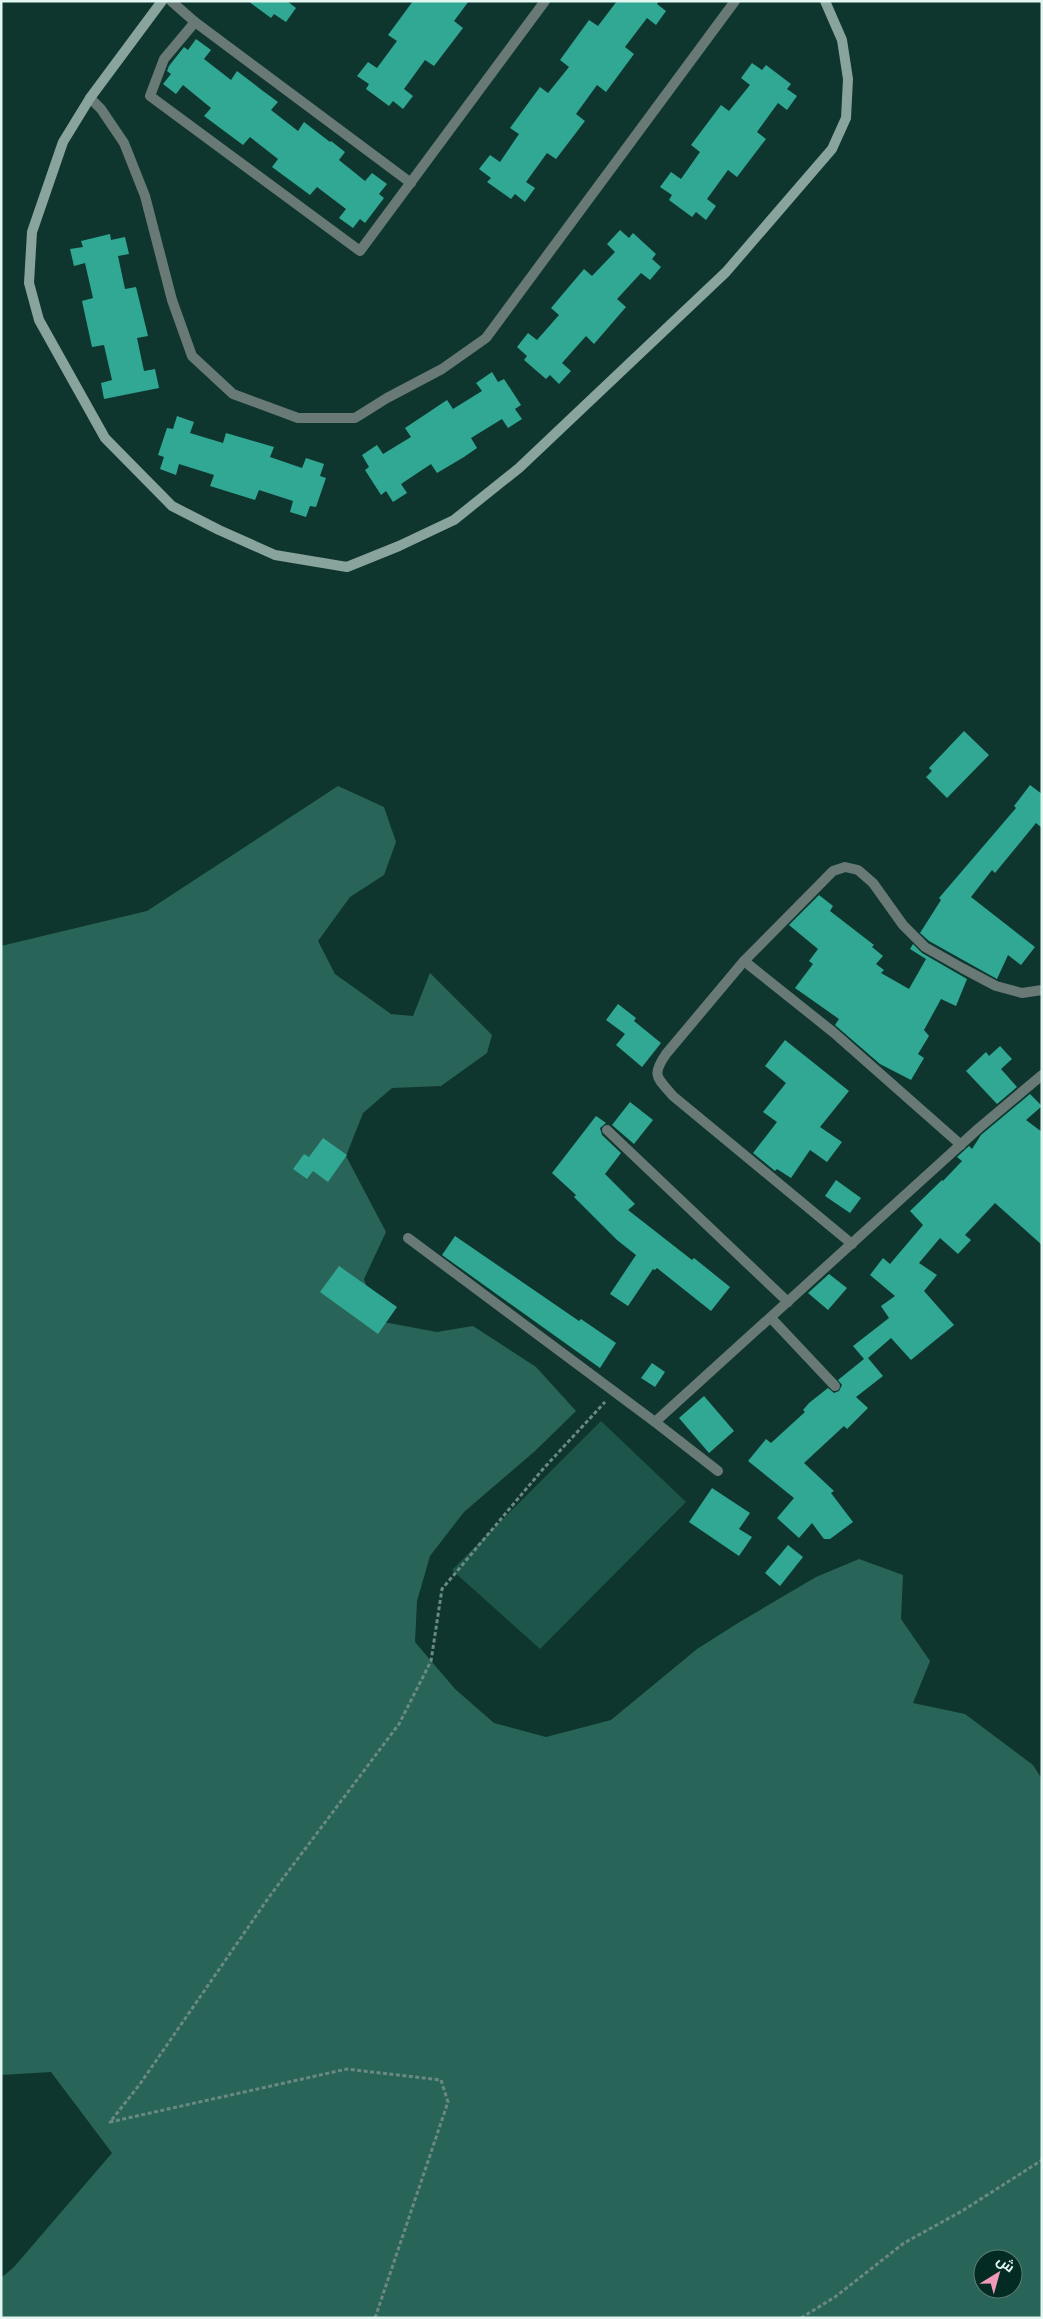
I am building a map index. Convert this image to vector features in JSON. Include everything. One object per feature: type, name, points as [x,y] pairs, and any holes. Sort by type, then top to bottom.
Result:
[{"type":"street","points":[[162,1],[90,98],[63,142],[32,232],[29,283],[39,320],[105,438],[172,506],[218,530],[275,555],[347,567],[399,546],[454,520],[519,468],[726,272],[832,149],[846,118],[848,79],[842,40],[825,1]]},
{"type":"street","points":[[171,1],[195,22],[411,183]]},
{"type":"street","points":[[195,22],[164,59],[150,96],[360,251],[545,1]]},
{"type":"street","points":[[90,98],[101,109],[124,143],[145,196],[172,300],[192,356],[233,394],[298,418],[355,418],[387,398],[442,369],[486,338],[735,1]]},
{"type":"street","points":[[852,1244],[674,1096],[658,1079],[657,1068],[666,1054],[744,961],[833,871],[845,867],[858,870],[873,883],[904,925],[925,947],[996,986],[1022,993],[1042,990]]},
{"type":"street","points":[[744,961],[833,1032],[961,1145]]},
{"type":"street","points":[[655,1422],[961,1145],[1042,1075]]},
{"type":"street","points":[[607,1130],[788,1302]]},
{"type":"street","points":[[408,1238],[718,1471]]},
{"type":"street","points":[[771,1318],[835,1386]]},
{"type":"path","points":[[375,2318],[448,2102],[441,2080],[347,2069],[110,2122],[140,2084],[269,1897],[399,1724],[431,1661],[442,1589],[543,1468],[614,1392]]},
{"type":"path","points":[[801,2318],[835,2297],[904,2243],[962,2211],[1042,2160]]},
{"type":"shaded area","points":[[601,1421],[686,1502],[540,1649],[452,1570]]},
{"type":"green space","points":[[338,786],[384,807],[396,842],[384,875],[350,897],[318,941],[335,974],[391,1014],[413,1016],[430,973],[492,1035],[487,1053],[441,1086],[392,1088],[363,1113],[346,1156],[386,1232],[364,1279],[378,1321],[437,1332],[473,1326],[536,1367],[576,1411],[535,1451],[464,1512],[430,1556],[417,1601],[415,1642],[455,1689],[494,1723],[546,1737],[611,1720],[697,1649],[816,1577],[859,1559],[903,1575],[901,1619],[930,1661],[913,1703],[965,1714],[1033,1765],[1042,1779],[1042,2318],[1,2318],[1,2278],[14,2267],[112,2153],[51,2072],[1,2075],[1,946],[147,911]]},
{"type":"building","points":[[248,1],[287,1],[296,8],[286,22],[274,14],[271,18]]},
{"type":"building","points":[[413,1],[469,1],[454,21],[463,28],[434,66],[425,60],[404,89],[413,96],[403,109],[393,101],[389,106],[366,89],[369,84],[357,76],[368,62],[377,68],[397,41],[388,35]]},
{"type":"building","points":[[617,1],[659,1],[657,4],[666,11],[656,25],[647,18],[625,47],[634,54],[606,92],[597,85],[576,114],[585,121],[556,159],[547,153],[526,182],[535,188],[525,202],[515,194],[511,199],[487,182],[491,178],[479,169],[490,155],[500,162],[519,134],[510,128],[540,87],[548,93],[569,67],[560,60],[589,20],[598,26]]},
{"type":"building","points":[[196,39],[211,50],[204,59],[231,80],[237,71],[278,102],[271,110],[298,131],[304,122],[345,152],[339,160],[365,181],[372,173],[387,184],[379,194],[384,198],[365,223],[360,219],[353,228],[339,218],[346,209],[317,187],[310,195],[272,167],[278,159],[250,137],[243,145],[204,116],[211,108],[183,85],[176,94],[163,84],[171,74],[167,71],[169,66],[184,47],[188,50]]},
{"type":"building","points":[[752,63],[762,70],[766,65],[791,84],[787,89],[797,96],[787,110],[778,103],[757,132],[766,139],[737,177],[728,170],[707,199],[716,206],[706,220],[696,212],[692,217],[669,200],[672,195],[660,187],[671,172],[681,179],[700,152],[691,145],[721,105],[729,111],[750,85],[741,78]]},
{"type":"building","points":[[620,230],[629,238],[633,233],[656,254],[652,259],[661,267],[650,280],[641,273],[617,299],[626,307],[594,344],[586,336],[562,363],[571,371],[559,384],[550,375],[546,379],[524,360],[527,356],[517,347],[528,333],[537,340],[559,315],[551,308],[584,269],[592,276],[615,252],[607,244]]},
{"type":"building","points":[[110,234],[111,240],[125,237],[129,254],[118,256],[125,289],[136,287],[148,336],[137,338],[144,371],[155,369],[159,388],[104,399],[101,383],[112,380],[104,345],[92,347],[82,301],[93,298],[85,263],[74,266],[70,249],[83,247],[81,241]]},
{"type":"building","points":[[492,372],[498,382],[504,379],[521,405],[515,409],[522,419],[508,428],[502,419],[471,438],[477,448],[437,473],[431,464],[401,484],[407,493],[393,502],[386,491],[381,495],[365,470],[369,467],[362,455],[377,445],[383,454],[411,437],[405,428],[447,400],[453,409],[482,391],[476,383]]},
{"type":"building","points":[[177,416],[194,422],[190,433],[223,443],[226,433],[274,447],[270,457],[302,468],[306,458],[324,464],[320,476],[326,478],[316,507],[310,506],[306,517],[290,512],[293,501],[259,490],[255,500],[210,486],[214,475],[179,464],[176,475],[160,469],[164,457],[158,455],[167,428],[173,429]]},
{"type":"building","points":[[964,731],[989,755],[947,798],[926,777],[932,771],[929,768]]},
{"type":"building","points":[[1030,785],[1042,794],[1042,828],[1036,823],[995,873],[992,870],[971,897],[1035,947],[1021,965],[1008,955],[997,979],[929,941],[920,933],[941,900],[939,898],[1016,808],[1014,806]]},
{"type":"building","points":[[819,895],[833,906],[830,911],[874,945],[872,947],[883,956],[876,964],[884,970],[881,973],[909,989],[926,959],[910,949],[913,944],[922,953],[967,979],[956,1006],[941,999],[924,1030],[929,1036],[918,1054],[924,1058],[911,1080],[880,1064],[835,1025],[839,1019],[795,988],[813,964],[809,961],[818,949],[789,925]]},
{"type":"building","points":[[618,1004],[636,1018],[634,1021],[661,1043],[642,1067],[616,1045],[625,1034],[606,1020]]},
{"type":"building","points":[[785,1040],[849,1091],[820,1127],[842,1142],[827,1162],[810,1150],[791,1178],[777,1169],[775,1171],[753,1153],[777,1122],[763,1112],[786,1083],[765,1066]]},
{"type":"building","points":[[1000,1046],[1012,1059],[1001,1069],[1017,1087],[997,1104],[966,1071],[986,1052],[989,1056]]},
{"type":"building","points":[[1030,1094],[1042,1106],[1026,1120],[1042,1132],[1042,1245],[995,1203],[965,1235],[971,1240],[958,1254],[940,1238],[919,1263],[937,1275],[924,1291],[954,1325],[911,1360],[891,1338],[868,1358],[883,1376],[856,1397],[868,1408],[847,1429],[844,1426],[804,1463],[834,1491],[831,1493],[853,1522],[830,1539],[824,1539],[812,1523],[799,1538],[777,1518],[794,1498],[748,1461],[766,1439],[771,1443],[805,1412],[803,1410],[809,1403],[828,1388],[834,1393],[839,1391],[842,1385],[838,1380],[864,1359],[853,1346],[889,1318],[881,1306],[895,1296],[870,1275],[883,1258],[890,1264],[923,1225],[910,1211],[962,1161],[957,1157],[969,1146],[972,1149],[981,1135]]},
{"type":"building","points":[[630,1102],[653,1120],[634,1144],[612,1125]]},
{"type":"building","points":[[596,1116],[606,1123],[600,1128],[602,1135],[621,1153],[605,1174],[635,1204],[628,1210],[730,1287],[711,1311],[657,1268],[653,1269],[628,1306],[610,1294],[636,1255],[617,1240],[574,1197],[576,1195],[552,1173]]},
{"type":"building","points":[[323,1138],[347,1155],[328,1182],[313,1171],[307,1179],[293,1169],[304,1154],[309,1157]]},
{"type":"building","points":[[836,1180],[861,1198],[850,1213],[825,1196]]},
{"type":"building","points":[[455,1236],[579,1321],[581,1319],[616,1343],[600,1368],[442,1255]]},
{"type":"building","points":[[339,1266],[397,1307],[378,1334],[320,1292]]},
{"type":"building","points":[[829,1274],[847,1288],[828,1310],[808,1293]]},
{"type":"building","points":[[652,1363],[665,1372],[655,1387],[641,1378]]},
{"type":"building","points":[[704,1396],[734,1431],[709,1453],[679,1418]]},
{"type":"building","points":[[712,1488],[750,1513],[739,1529],[752,1537],[739,1556],[689,1522]]},
{"type":"building","points":[[788,1545],[803,1557],[780,1586],[765,1573]]}]
